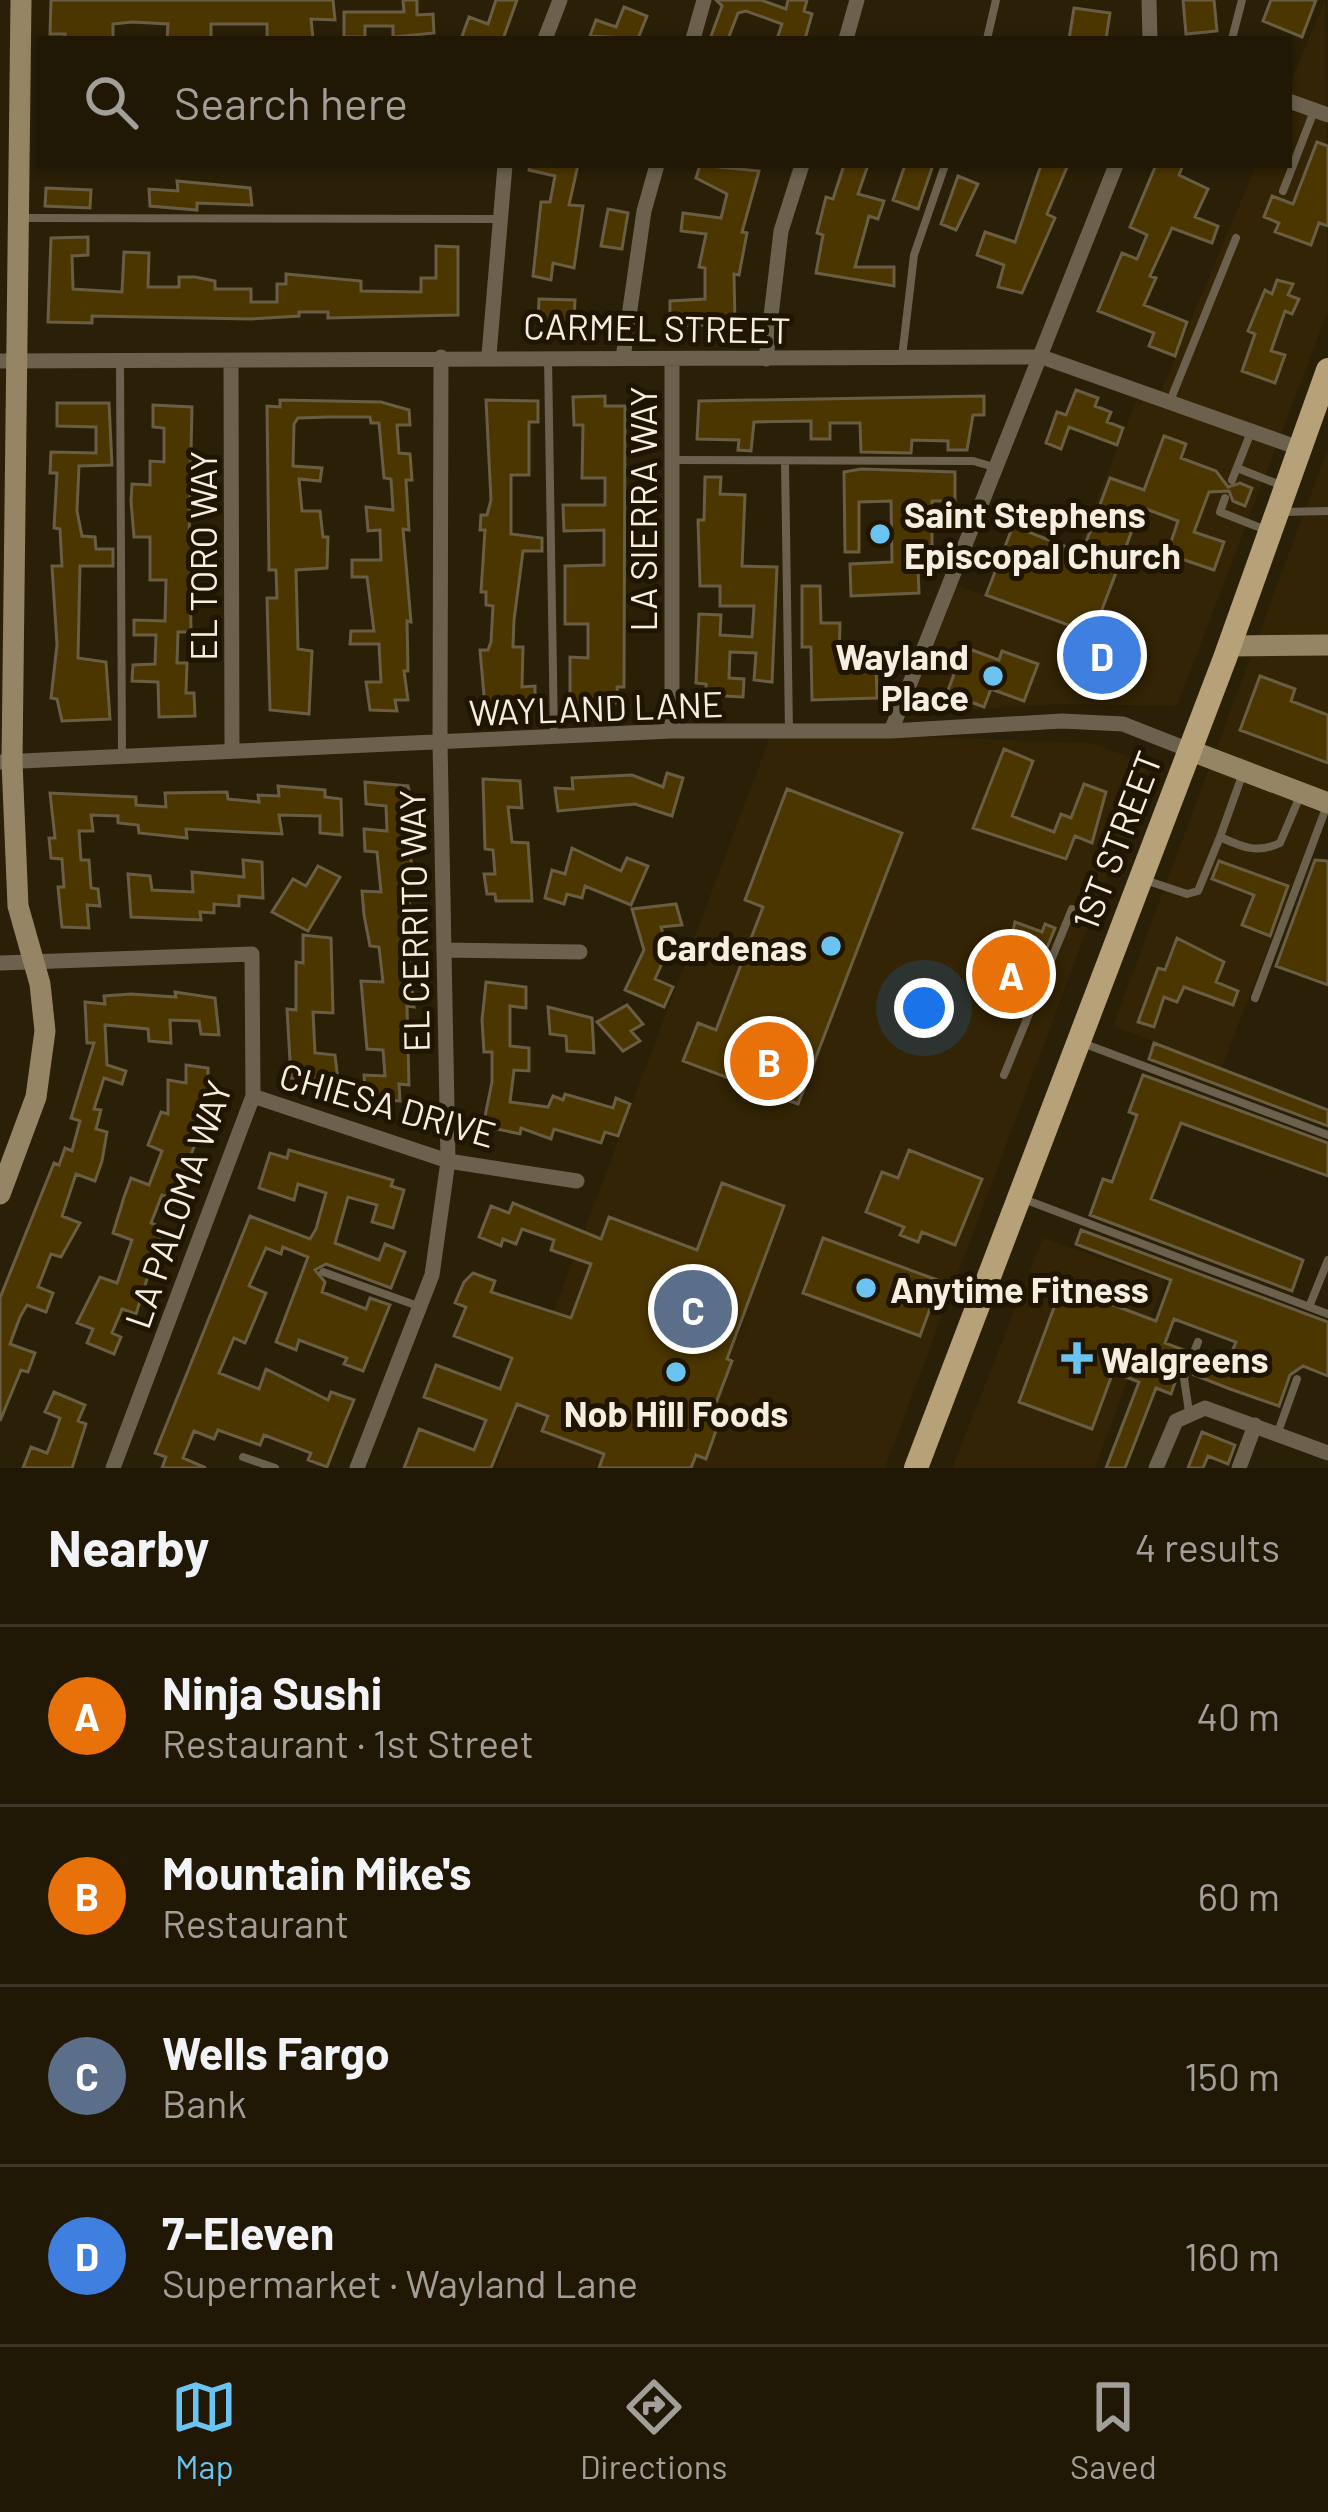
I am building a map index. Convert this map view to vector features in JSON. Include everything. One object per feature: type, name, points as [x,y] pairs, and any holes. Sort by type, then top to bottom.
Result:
[{"type":"main road","points":[[0,1194],[43,1064],[44,1007],[18,906],[6,762],[9,361],[20,218],[11,152],[30,77],[22,0]]},
{"type":"main road","name":"1ST STREET","points":[[916,1468],[1190,750],[1328,370]]},
{"type":"main road","points":[[1229,646],[1328,645]]},
{"type":"main road","points":[[1190,750],[1328,803]]},
{"type":"street","points":[[546,36],[560,0]]},
{"type":"street","points":[[694,36],[704,0]]},
{"type":"street","points":[[847,36],[857,0]]},
{"type":"street","points":[[1149,0],[1150,36]]},
{"type":"street","points":[[1292,102],[1321,112]]},
{"type":"street","points":[[489,356],[505,168]]},
{"type":"street","points":[[623,358],[644,212],[656,168]]},
{"type":"street","points":[[766,359],[781,231],[801,168]]},
{"type":"street","points":[[891,731],[1115,168]]},
{"type":"street","name":"EL CERRITO WAY","points":[[357,1468],[419,1307],[440,1238],[448,1161],[440,741],[441,357]]},
{"type":"street","name":"CARMEL STREET","points":[[9,361],[1042,357],[1299,448]]},
{"type":"street","name":"LA SIERRA WAY","points":[[672,359],[672,731]]},
{"type":"street","name":"EL TORO WAY","points":[[231,361],[232,750]]},
{"type":"street","name":"WAYLAND LANE","points":[[6,762],[672,731],[789,734],[1102,721],[1190,750]]},
{"type":"street","points":[[445,950],[580,952]]},
{"type":"street","name":"LA PALOMA WAY","points":[[34,962],[252,954],[253,1096],[113,1468]]},
{"type":"street","points":[[0,963],[34,962]]},
{"type":"street","name":"CHIESA DRIVE","points":[[253,1096],[448,1161],[577,1180]]},
{"type":"street","points":[[1156,1468],[1170,1431],[1189,1412],[1214,1410],[1328,1453]]},
{"type":"street","points":[[1239,1468],[1255,1425]]},
{"type":"lane","points":[[988,36],[996,0]]},
{"type":"lane","points":[[1233,36],[1242,0]]},
{"type":"lane","points":[[1282,191],[1321,112]]},
{"type":"lane","points":[[902,358],[914,255],[944,168]]},
{"type":"lane","points":[[20,218],[500,219]]},
{"type":"lane","points":[[1169,402],[1236,238]]},
{"type":"lane","points":[[548,356],[554,736]]},
{"type":"lane","points":[[120,362],[122,756]]},
{"type":"lane","points":[[1232,480],[1251,431]]},
{"type":"lane","points":[[672,460],[973,461],[997,468]]},
{"type":"lane","points":[[785,462],[789,734]]},
{"type":"lane","points":[[1237,468],[1285,486]]},
{"type":"lane","points":[[1225,498],[1220,512],[1271,522],[1328,511]]},
{"type":"lane","points":[[1141,878],[1187,894],[1198,891],[1244,772]]},
{"type":"lane","points":[[1220,837],[1264,851],[1280,843],[1301,793]]},
{"type":"lane","points":[[1256,998],[1328,803]]},
{"type":"lane","points":[[1004,1075],[1072,909]]},
{"type":"lane","points":[[1078,1041],[1328,1135]]},
{"type":"lane","points":[[1018,1196],[1328,1314]]},
{"type":"lane","points":[[1309,1307],[1328,1259]]},
{"type":"lane","points":[[323,1272],[419,1307]]},
{"type":"lane","points":[[1189,1412],[1184,1378],[1198,1342]]},
{"type":"lane","points":[[1277,1433],[1297,1379]]},
{"type":"lane","points":[[243,1456],[275,1468]]},
{"type":"shaded area","points":[[1325,0],[1328,311],[1177,706],[1058,704],[903,714],[951,583],[1049,620],[1140,391],[1159,397],[1255,168],[1292,168],[1292,79]]},
{"type":"shaded area","points":[[1328,448],[1328,792],[1222,1067],[1113,1026]]},
{"type":"shaded area","points":[[772,731],[1091,743],[1149,764],[885,1468],[495,1468]]},
{"type":"shaded area","points":[[1043,1238],[1165,1280],[1095,1468],[952,1468]]},
{"type":"building","points":[[51,0],[333,0],[335,20],[311,19],[313,36],[267,36],[267,24],[211,24],[211,36],[167,36],[168,24],[132,22],[113,24],[113,36],[50,34]]},
{"type":"building","points":[[403,0],[417,0],[417,15],[433,14],[434,33],[393,36],[393,26],[365,26],[365,36],[344,36],[344,12],[404,12]]},
{"type":"building","points":[[496,0],[517,0],[504,36],[462,36],[469,17],[488,24]]},
{"type":"building","points":[[716,0],[761,0],[786,9],[788,0],[807,0],[804,11],[812,14],[806,36],[778,36],[782,24],[746,11],[738,13],[729,36],[711,36],[722,6]]},
{"type":"building","points":[[1183,0],[1214,0],[1217,31],[1186,34]]},
{"type":"building","points":[[1271,0],[1316,0],[1302,37],[1263,21]]},
{"type":"building","points":[[624,7],[647,16],[639,36],[590,36],[596,20],[616,27]]},
{"type":"building","points":[[1074,8],[1110,13],[1106,36],[1069,36]]},
{"type":"building","points":[[1317,142],[1328,146],[1328,226],[1319,223],[1311,245],[1275,232],[1279,223],[1264,217],[1272,196],[1293,204]]},
{"type":"building","points":[[577,168],[569,205],[583,206],[574,268],[553,263],[551,280],[533,276],[541,202],[550,202],[555,176],[529,170]]},
{"type":"building","points":[[699,168],[759,171],[742,232],[747,233],[739,275],[734,274],[735,324],[670,326],[670,301],[705,299],[705,268],[699,267],[706,234],[681,231],[683,213],[721,218],[727,194],[696,178]]},
{"type":"building","points":[[843,168],[867,168],[858,194],[884,201],[878,219],[869,216],[855,267],[894,267],[894,286],[816,273],[823,235],[817,233],[826,197],[833,199]]},
{"type":"building","points":[[904,168],[932,168],[918,209],[893,200]]},
{"type":"building","points":[[1040,168],[1067,168],[1047,214],[1055,218],[1022,293],[998,287],[1004,265],[977,255],[985,232],[1015,242]]},
{"type":"building","points":[[1155,168],[1182,168],[1179,175],[1208,189],[1195,217],[1218,226],[1212,243],[1172,228],[1150,276],[1156,278],[1144,305],[1187,322],[1175,356],[1149,346],[1154,333],[1098,311],[1122,253],[1137,259],[1147,235],[1130,227]]},
{"type":"building","points":[[958,176],[978,184],[956,230],[941,224]]},
{"type":"building","points":[[177,181],[250,188],[252,205],[197,203],[197,210],[150,206],[149,189],[178,191]]},
{"type":"building","points":[[46,188],[91,190],[90,208],[45,206]]},
{"type":"building","points":[[608,209],[628,213],[622,249],[601,246]]},
{"type":"building","points":[[88,237],[88,255],[72,256],[73,289],[122,292],[124,252],[149,253],[148,287],[179,287],[179,277],[195,277],[215,281],[215,289],[251,289],[251,302],[277,302],[277,284],[286,284],[286,274],[361,281],[361,291],[421,292],[421,278],[436,278],[436,246],[458,247],[458,315],[328,318],[328,312],[299,312],[299,316],[251,319],[92,316],[92,323],[48,322],[51,238]]},
{"type":"building","points":[[1277,280],[1293,284],[1288,295],[1299,299],[1292,314],[1285,311],[1271,351],[1285,355],[1275,383],[1242,371],[1255,334],[1248,331],[1265,290],[1272,294]]},
{"type":"building","points":[[539,299],[575,300],[574,321],[538,320]]},
{"type":"building","points":[[1076,390],[1098,398],[1095,406],[1111,412],[1107,422],[1123,428],[1117,445],[1069,427],[1061,449],[1046,443],[1057,412],[1066,415]]},
{"type":"building","points":[[605,396],[605,406],[625,406],[624,687],[617,687],[618,703],[570,705],[570,657],[588,658],[588,624],[565,624],[565,566],[604,565],[604,530],[564,531],[563,505],[605,505],[605,478],[582,478],[583,425],[574,425],[573,397]]},
{"type":"building","points":[[984,396],[984,415],[973,415],[967,450],[948,450],[948,441],[912,440],[911,453],[861,452],[860,423],[830,423],[830,439],[811,439],[811,421],[754,422],[751,451],[738,450],[739,440],[697,439],[699,401]]},
{"type":"building","points":[[280,400],[381,402],[409,410],[410,425],[397,425],[399,453],[410,454],[412,480],[406,480],[409,530],[403,529],[411,622],[407,621],[408,671],[404,671],[408,700],[395,700],[397,711],[370,710],[366,682],[381,682],[379,644],[350,644],[351,631],[374,631],[367,577],[352,577],[352,560],[381,560],[380,530],[368,531],[366,507],[393,510],[391,479],[384,478],[379,423],[371,423],[370,417],[298,418],[294,424],[293,466],[322,468],[320,481],[299,479],[302,511],[320,511],[323,537],[328,537],[327,568],[296,570],[298,649],[312,651],[309,714],[270,710],[267,598],[277,598],[276,570],[269,570],[267,406],[280,407]]},
{"type":"building","points":[[486,400],[538,401],[538,422],[529,422],[529,475],[511,475],[511,534],[542,538],[542,551],[523,551],[514,620],[513,647],[523,647],[522,687],[535,686],[535,705],[485,707],[480,650],[488,650],[491,642],[493,606],[486,605],[486,592],[481,592],[485,530],[480,530],[481,515],[487,515],[491,500]]},
{"type":"building","points":[[57,403],[109,403],[112,465],[79,466],[77,511],[82,536],[95,537],[96,549],[113,549],[113,566],[80,566],[78,658],[106,662],[110,719],[62,721],[57,699],[51,698],[57,645],[52,566],[62,566],[60,529],[54,528],[57,473],[50,473],[51,452],[96,453],[96,427],[57,426]]},
{"type":"building","points":[[153,405],[192,407],[189,543],[196,543],[196,564],[190,564],[191,632],[178,632],[177,663],[187,663],[186,693],[194,693],[195,716],[159,717],[158,682],[132,681],[133,665],[155,664],[156,635],[134,635],[134,620],[165,621],[166,580],[150,580],[150,537],[134,537],[131,501],[132,484],[150,485],[150,461],[164,462],[164,428],[153,427]]},
{"type":"building","points":[[1164,436],[1186,444],[1181,458],[1216,471],[1228,487],[1240,483],[1252,488],[1245,506],[1233,501],[1229,491],[1209,492],[1194,532],[1224,542],[1214,570],[1167,554],[1178,521],[1141,507],[1098,620],[1127,631],[1105,690],[1076,679],[1093,634],[986,595],[1013,526],[1082,553],[1110,478],[1144,490]]},
{"type":"building","points":[[844,472],[955,472],[955,501],[932,501],[932,546],[917,546],[919,593],[851,596],[850,564],[892,562],[891,501],[859,502],[859,552],[845,552]]},
{"type":"building","points":[[705,477],[721,477],[720,494],[745,495],[742,566],[777,567],[772,682],[754,680],[756,653],[730,652],[729,678],[744,679],[743,697],[706,695],[706,684],[696,683],[699,614],[721,615],[720,635],[752,637],[754,606],[720,606],[720,586],[700,586],[698,520],[704,520]]},
{"type":"building","points":[[802,586],[820,586],[821,623],[840,623],[839,663],[876,663],[877,698],[812,700],[811,647],[802,647]]},
{"type":"building","name":"Wayland Place","points":[[964,647],[999,660],[1002,651],[1038,664],[1024,701],[991,689],[984,707],[947,693]]},
{"type":"building","points":[[1260,676],[1295,689],[1291,701],[1328,715],[1328,763],[1240,730]]},
{"type":"building","points":[[1004,749],[1033,761],[1012,816],[1054,832],[1061,814],[1071,818],[1084,784],[1106,792],[1092,843],[1075,836],[1066,859],[973,828]]},
{"type":"building","points":[[667,773],[683,778],[672,816],[635,804],[558,811],[555,788],[573,789],[572,778],[632,775],[663,787]]},
{"type":"building","points":[[483,779],[520,781],[522,808],[508,807],[512,842],[528,843],[532,901],[496,901],[495,894],[487,894],[484,874],[495,874],[493,850],[485,849]]},
{"type":"building","points":[[365,782],[408,786],[413,807],[414,821],[406,821],[412,868],[405,868],[417,963],[409,963],[414,1007],[407,1006],[409,1085],[399,1084],[400,1101],[366,1099],[364,1075],[385,1076],[383,1050],[367,1049],[361,981],[383,982],[379,947],[370,946],[364,915],[362,891],[381,892],[377,852],[365,851],[364,829],[387,831],[386,806],[366,804]]},
{"type":"building","points":[[278,786],[325,790],[325,797],[341,799],[342,835],[320,833],[320,816],[279,815],[282,834],[186,829],[187,838],[139,833],[138,825],[118,823],[118,816],[91,815],[93,831],[79,831],[81,860],[89,860],[91,888],[98,889],[100,906],[87,905],[89,928],[62,927],[58,887],[64,887],[62,859],[51,858],[49,838],[55,838],[50,793],[136,797],[136,805],[166,807],[165,793],[227,792],[228,799],[259,802],[258,795],[279,796]]},
{"type":"building","points":[[787,789],[902,833],[798,1104],[683,1061],[698,1023],[716,1030],[763,907],[745,900]]},
{"type":"building","points":[[572,848],[621,871],[627,858],[648,866],[631,905],[585,886],[582,898],[567,894],[564,904],[545,898],[552,870],[565,874]]},
{"type":"building","points":[[243,860],[262,862],[263,898],[239,896],[239,906],[214,904],[214,913],[200,912],[201,920],[131,917],[128,874],[150,876],[152,890],[193,892],[192,872],[244,877]]},
{"type":"building","points":[[1315,860],[1328,861],[1328,985],[1276,966]]},
{"type":"building","points":[[1219,861],[1288,886],[1270,936],[1242,925],[1254,895],[1212,879]]},
{"type":"building","points":[[318,866],[340,877],[308,931],[272,912],[293,879],[306,886]]},
{"type":"building","points":[[676,904],[682,925],[661,927],[668,950],[655,979],[673,987],[664,1007],[625,990],[644,950],[632,909]]},
{"type":"building","points":[[1015,922],[1042,932],[1045,924],[1055,928],[1024,1004],[989,992],[994,977],[1002,980]]},
{"type":"building","points":[[303,935],[331,938],[333,1013],[313,1012],[315,1053],[335,1055],[338,1080],[291,1078],[287,1009],[296,1010],[296,962],[303,963]]},
{"type":"building","points":[[1177,938],[1224,962],[1216,982],[1238,991],[1233,1005],[1184,987],[1177,1002],[1164,997],[1154,1027],[1138,1022],[1158,968],[1165,970]]},
{"type":"building","points":[[486,982],[526,987],[526,1008],[510,1006],[510,1046],[529,1048],[529,1071],[514,1070],[510,1102],[548,1107],[553,1096],[563,1100],[565,1094],[613,1108],[616,1098],[630,1104],[618,1136],[605,1132],[601,1143],[554,1129],[551,1139],[521,1128],[520,1134],[483,1126],[492,1082],[492,1052],[484,1052],[482,1020]]},
{"type":"building","points":[[175,992],[215,998],[219,1035],[201,1034],[199,1021],[170,1020],[171,1043],[149,1041],[148,1029],[105,1025],[107,1065],[126,1071],[122,1084],[104,1078],[94,1109],[101,1110],[96,1129],[107,1132],[102,1161],[95,1181],[76,1174],[62,1216],[80,1223],[61,1257],[51,1254],[38,1287],[53,1293],[46,1312],[27,1305],[20,1317],[10,1344],[35,1353],[28,1372],[21,1370],[0,1421],[0,1298],[54,1163],[59,1165],[65,1148],[72,1151],[80,1121],[71,1118],[94,1043],[87,1043],[85,1002],[105,1004],[104,996],[131,994],[176,997]]},
{"type":"building","points":[[627,1005],[643,1024],[631,1031],[640,1041],[623,1051],[597,1022]]},
{"type":"building","points":[[548,1007],[592,1018],[594,1053],[567,1051],[566,1036],[550,1034]]},
{"type":"building","points":[[1154,1043],[1328,1110],[1328,1126],[1149,1059]]},
{"type":"building","points":[[186,1065],[208,1068],[208,1114],[172,1199],[162,1195],[151,1223],[163,1228],[136,1314],[122,1309],[112,1333],[121,1337],[114,1354],[87,1343],[93,1329],[77,1323],[100,1277],[117,1283],[132,1240],[113,1233],[124,1197],[131,1178],[149,1185],[162,1151],[148,1145],[161,1112],[168,1114],[168,1080],[186,1083]]},
{"type":"building","points":[[1143,1075],[1328,1143],[1328,1176],[1181,1123],[1151,1199],[1303,1260],[1292,1291],[1090,1215],[1103,1179],[1112,1182],[1137,1115],[1129,1112]]},
{"type":"building","points":[[289,1150],[393,1180],[391,1186],[404,1190],[393,1228],[372,1222],[377,1205],[348,1197],[335,1243],[379,1260],[385,1244],[405,1252],[391,1288],[326,1264],[315,1270],[325,1282],[322,1292],[366,1309],[370,1298],[390,1305],[363,1371],[344,1364],[347,1358],[299,1340],[296,1350],[276,1342],[308,1257],[283,1247],[281,1254],[266,1248],[249,1286],[266,1293],[245,1343],[234,1338],[219,1373],[259,1389],[266,1369],[328,1400],[331,1392],[354,1400],[327,1467],[308,1460],[311,1453],[264,1435],[260,1445],[218,1430],[214,1439],[194,1431],[183,1458],[206,1468],[162,1468],[166,1457],[155,1453],[250,1216],[310,1239],[316,1229],[326,1193],[298,1184],[294,1200],[259,1188],[270,1153],[287,1158]]},
{"type":"building","points":[[909,1150],[982,1179],[955,1245],[922,1232],[918,1242],[900,1235],[904,1227],[866,1212],[882,1172],[898,1178]]},
{"type":"building","points":[[722,1183],[784,1206],[727,1359],[732,1361],[710,1419],[719,1422],[706,1459],[696,1455],[691,1468],[599,1468],[604,1454],[542,1431],[548,1416],[517,1404],[491,1468],[404,1468],[419,1429],[474,1450],[486,1420],[424,1397],[436,1365],[500,1389],[512,1358],[454,1336],[466,1307],[455,1303],[464,1282],[473,1273],[495,1281],[491,1292],[571,1318],[591,1264],[551,1250],[554,1240],[522,1229],[516,1244],[503,1239],[501,1246],[479,1237],[491,1206],[509,1213],[513,1203],[601,1239],[609,1217],[697,1250]]},
{"type":"building","points":[[1081,1230],[1328,1322],[1328,1376],[1303,1366],[1290,1375],[1279,1406],[1230,1389],[1194,1375],[1201,1357],[1226,1366],[1236,1342],[1174,1319],[1165,1343],[1186,1351],[1171,1394],[1156,1388],[1125,1468],[1106,1468],[1139,1382],[1113,1372],[1092,1429],[1019,1402],[1062,1286],[1156,1321],[1171,1280],[1076,1244]]},
{"type":"building","points":[[823,1238],[940,1281],[920,1336],[803,1293]]},
{"type":"building","points":[[54,1392],[85,1405],[78,1421],[86,1424],[72,1468],[23,1468],[31,1447],[47,1453],[60,1418],[45,1412]]},
{"type":"building","points":[[1202,1432],[1235,1445],[1228,1464],[1208,1456],[1203,1468],[1188,1468]]},
{"type":"place","name":"Saint Stephens Episcopal Church","points":[[880,534]]},
{"type":"place","name":"7-Eleven","points":[[1102,655]]},
{"type":"place","name":"Wayland Place","points":[[993,676]]},
{"type":"place","name":"Cardenas","points":[[831,946]]},
{"type":"place","name":"Ninja Sushi","points":[[1011,974]]},
{"type":"place","name":"Mountain Mike's","points":[[769,1061]]},
{"type":"place","name":"Anytime Fitness","points":[[866,1288]]},
{"type":"place","name":"Wells Fargo","points":[[693,1309]]},
{"type":"place","name":"Walgreens","points":[[1077,1358]]},
{"type":"place","name":"Nob Hill Foods","points":[[676,1372]]}]
